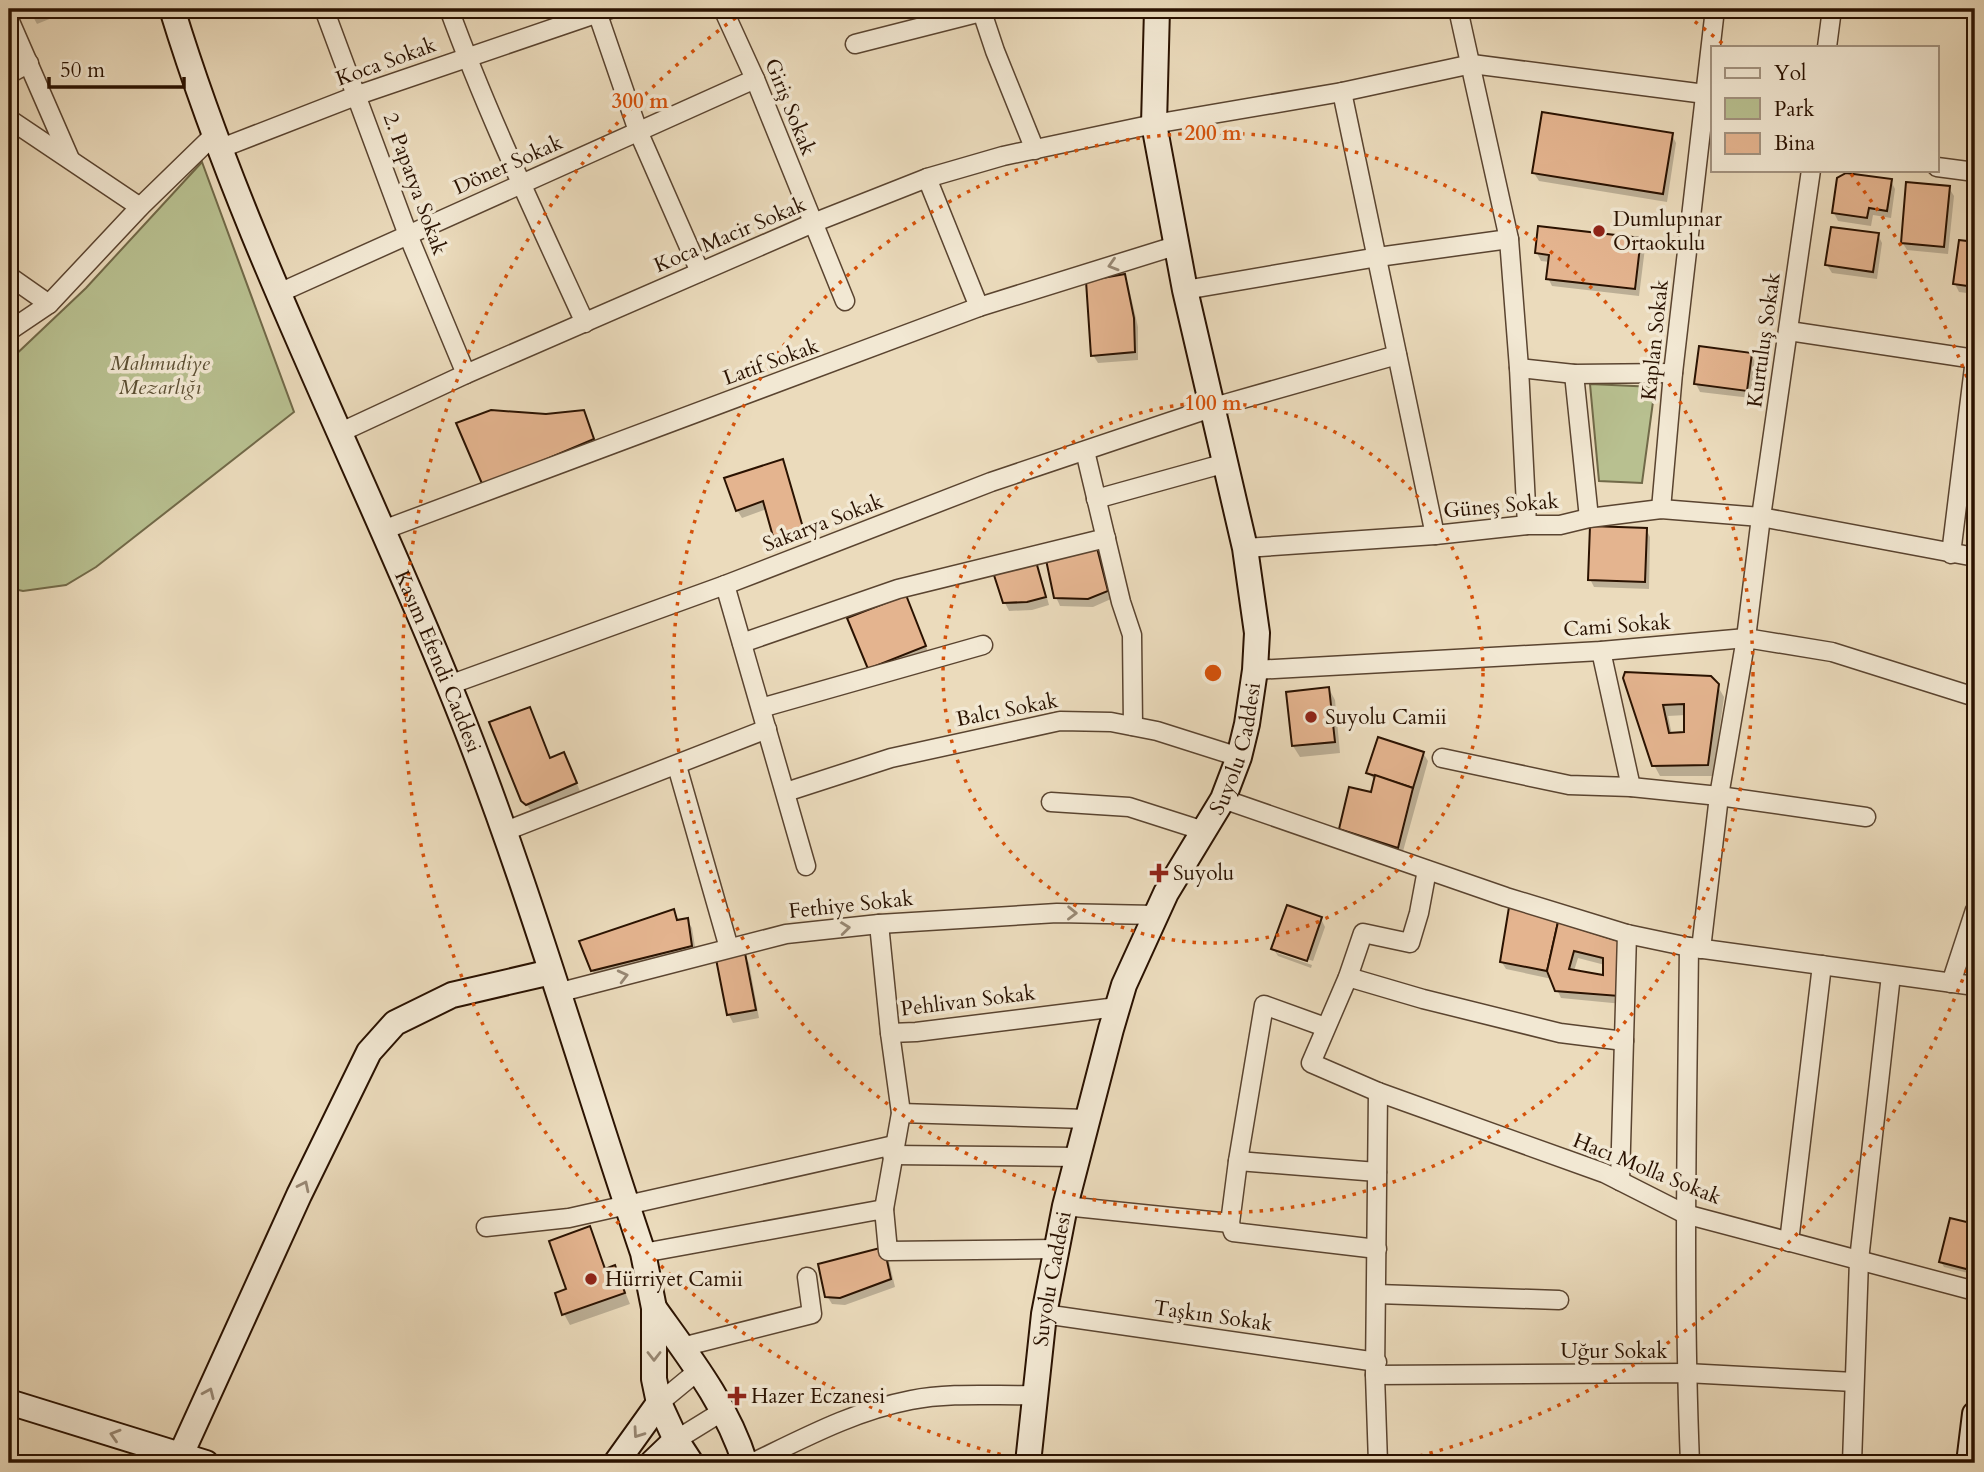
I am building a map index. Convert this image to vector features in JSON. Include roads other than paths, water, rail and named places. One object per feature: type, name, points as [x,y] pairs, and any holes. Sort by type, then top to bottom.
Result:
[{"type":"street","name":"2. Papatya Sokak","points":[[324,9],[408,235],[466,374]]},
{"type":"street","points":[[449,9],[521,184],[585,323]]},
{"type":"street","name":"Giriş Sokak","points":[[723,9],[755,79],[845,301]]},
{"type":"street","name":"Suyolu Caddesi","points":[[1028,1463],[1044,1314],[1056,1248],[1076,1157],[1117,1007],[1155,915],[1223,799],[1239,757],[1255,670],[1257,633],[1245,548],[1185,290],[1154,124],[1157,9]]},
{"type":"street","points":[[1458,9],[1509,239],[1527,525]]},
{"type":"street","name":"Kaplan Sokak","points":[[1711,46],[1715,9]]},
{"type":"street","points":[[1827,46],[1832,9]]},
{"type":"street","name":"Koca Sokak","points":[[217,142],[601,10]]},
{"type":"street","points":[[601,10],[638,131],[700,272]]},
{"type":"street","points":[[855,44],[981,10],[1035,150]]},
{"type":"street","name":"Kasım Efendi Caddesi","points":[[172,16],[217,142],[279,293],[449,685],[503,832],[643,1253],[654,1308],[654,1379],[659,1403],[676,1440],[691,1463]]},
{"type":"street","points":[[9,19],[70,159]]},
{"type":"street","name":"Kaplan Sokak","points":[[1661,509],[1673,373],[1711,47]]},
{"type":"street","points":[[9,74],[29,63]]},
{"type":"street","name":"Koca Macir Sokak","points":[[340,433],[466,374],[813,223],[927,178],[1003,156],[1154,124],[1342,92],[1472,64],[1706,94]]},
{"type":"street","name":"Döner Sokak","points":[[279,293],[755,79]]},
{"type":"street","points":[[1342,92],[1435,536]]},
{"type":"street","points":[[9,120],[139,206]]},
{"type":"street","points":[[9,331],[49,304],[139,206],[217,142]]},
{"type":"street","points":[[1938,167],[1975,172]]},
{"type":"street","name":"Kurtuluş Sokak","points":[[1690,1463],[1686,1373],[1685,1213],[1695,948],[1746,638],[1760,517],[1811,172]]},
{"type":"street","points":[[927,178],[979,307]]},
{"type":"street","points":[[1185,290],[1378,257],[1509,239]]},
{"type":"street","name":"Latif Sokak","points":[[383,530],[979,307],[1178,245]]},
{"type":"street","points":[[9,276],[49,304]]},
{"type":"street","points":[[1789,331],[1975,359],[1951,554]]},
{"type":"street","name":"Sakarya Sokak","points":[[449,685],[725,585],[991,482],[1214,407],[1397,355]]},
{"type":"street","points":[[1519,368],[1574,374],[1673,373]]},
{"type":"street","points":[[1574,374],[1589,518]]},
{"type":"street","points":[[1085,451],[1121,602],[1132,635],[1133,726]]},
{"type":"street","points":[[1096,499],[1226,463]]},
{"type":"street","name":"Güneş Sokak","points":[[1245,548],[1435,536],[1527,525],[1560,526],[1589,518],[1661,509],[1760,517],[1975,557]]},
{"type":"street","points":[[742,643],[898,589],[1106,538]]},
{"type":"street","points":[[725,585],[806,866]]},
{"type":"street","name":"Cami Sokak","points":[[1255,670],[1601,651],[1746,638],[1832,652],[1975,697]]},
{"type":"street","points":[[761,708],[983,645]]},
{"type":"street","points":[[1601,651],[1632,787]]},
{"type":"street","name":"Balcı Sokak","points":[[786,792],[891,758],[1060,721],[1111,722],[1133,726],[1239,757]]},
{"type":"street","points":[[503,832],[767,729]]},
{"type":"street","points":[[1443,758],[1569,785],[1632,787],[1719,796],[1866,817]]},
{"type":"street","points":[[677,766],[729,948]]},
{"type":"street","points":[[1223,799],[1506,898],[1628,934],[1695,948],[1975,986]]},
{"type":"street","points":[[1051,802],[1129,807],[1204,831]]},
{"type":"street","points":[[1377,1249],[1233,1232],[1230,1223],[1238,1161],[1264,1005],[1325,1027],[1348,977],[1363,933],[1410,943],[1427,870]]},
{"type":"street","points":[[1951,983],[1975,910]]},
{"type":"street","name":"Fethiye Sokak","points":[[554,982],[729,948],[786,934],[879,924],[1057,913],[1155,915]]},
{"type":"street","name":"Pehlivan Sokak","points":[[879,924],[890,1033],[1117,1007]]},
{"type":"street","points":[[1620,1181],[1628,934]]},
{"type":"street","points":[[1789,1242],[1822,965]]},
{"type":"street","points":[[1852,1463],[1859,1260],[1891,975]]},
{"type":"street","points":[[1348,977],[1423,999],[1560,1033],[1624,1041]]},
{"type":"street","points":[[179,1459],[299,1195],[369,1052],[395,1023],[452,995],[554,982]]},
{"type":"street","name":"Hacı Molla Sokak","points":[[1325,1027],[1311,1063],[1378,1092],[1604,1173],[1685,1213],[1975,1291]]},
{"type":"street","points":[[890,1033],[901,1113],[884,1209],[888,1251],[1056,1248]]},
{"type":"street","points":[[1378,1092],[1378,1463]]},
{"type":"street","points":[[901,1113],[1086,1119]]},
{"type":"street","points":[[486,1227],[569,1218],[893,1150],[1076,1157]]},
{"type":"street","points":[[1238,1161],[1377,1172]]},
{"type":"street","points":[[1065,1206],[1230,1223]]},
{"type":"street","points":[[643,1253],[884,1209]]},
{"type":"street","points":[[682,1347],[812,1314],[807,1277]]},
{"type":"street","points":[[1377,1294],[1559,1300]]},
{"type":"street","name":"Kasım Efendi Caddesi","points":[[654,1308],[699,1370],[723,1411],[745,1463]]},
{"type":"street","name":"Taşkın Sokak","points":[[1044,1314],[1376,1368]]},
{"type":"street","name":"Uğur Sokak","points":[[1376,1368],[1686,1373],[1854,1382]]},
{"type":"street","points":[[616,1463],[659,1403],[699,1370]]},
{"type":"street","points":[[752,1463],[862,1412],[914,1399],[1035,1395]]},
{"type":"street","points":[[9,1402],[179,1459],[206,1463]]},
{"type":"street","points":[[652,1463],[676,1440],[723,1411]]},
{"type":"street","points":[[1969,1463],[1975,1414]]},
{"type":"place","name":"Dumlupınar Ortaokulu","points":[[1599,231]]},
{"type":"place","name":"Suyolu Camii","points":[[1311,717]]},
{"type":"place","name":"Suyolu","points":[[1159,873]]},
{"type":"place","name":"Hürriyet Camii","points":[[591,1279]]},
{"type":"place","name":"Hazer Eczanesi","points":[[737,1396]]},
{"type":"park label","name":"Mahmudiye Mezarlığı","points":[[160,375]]}]
